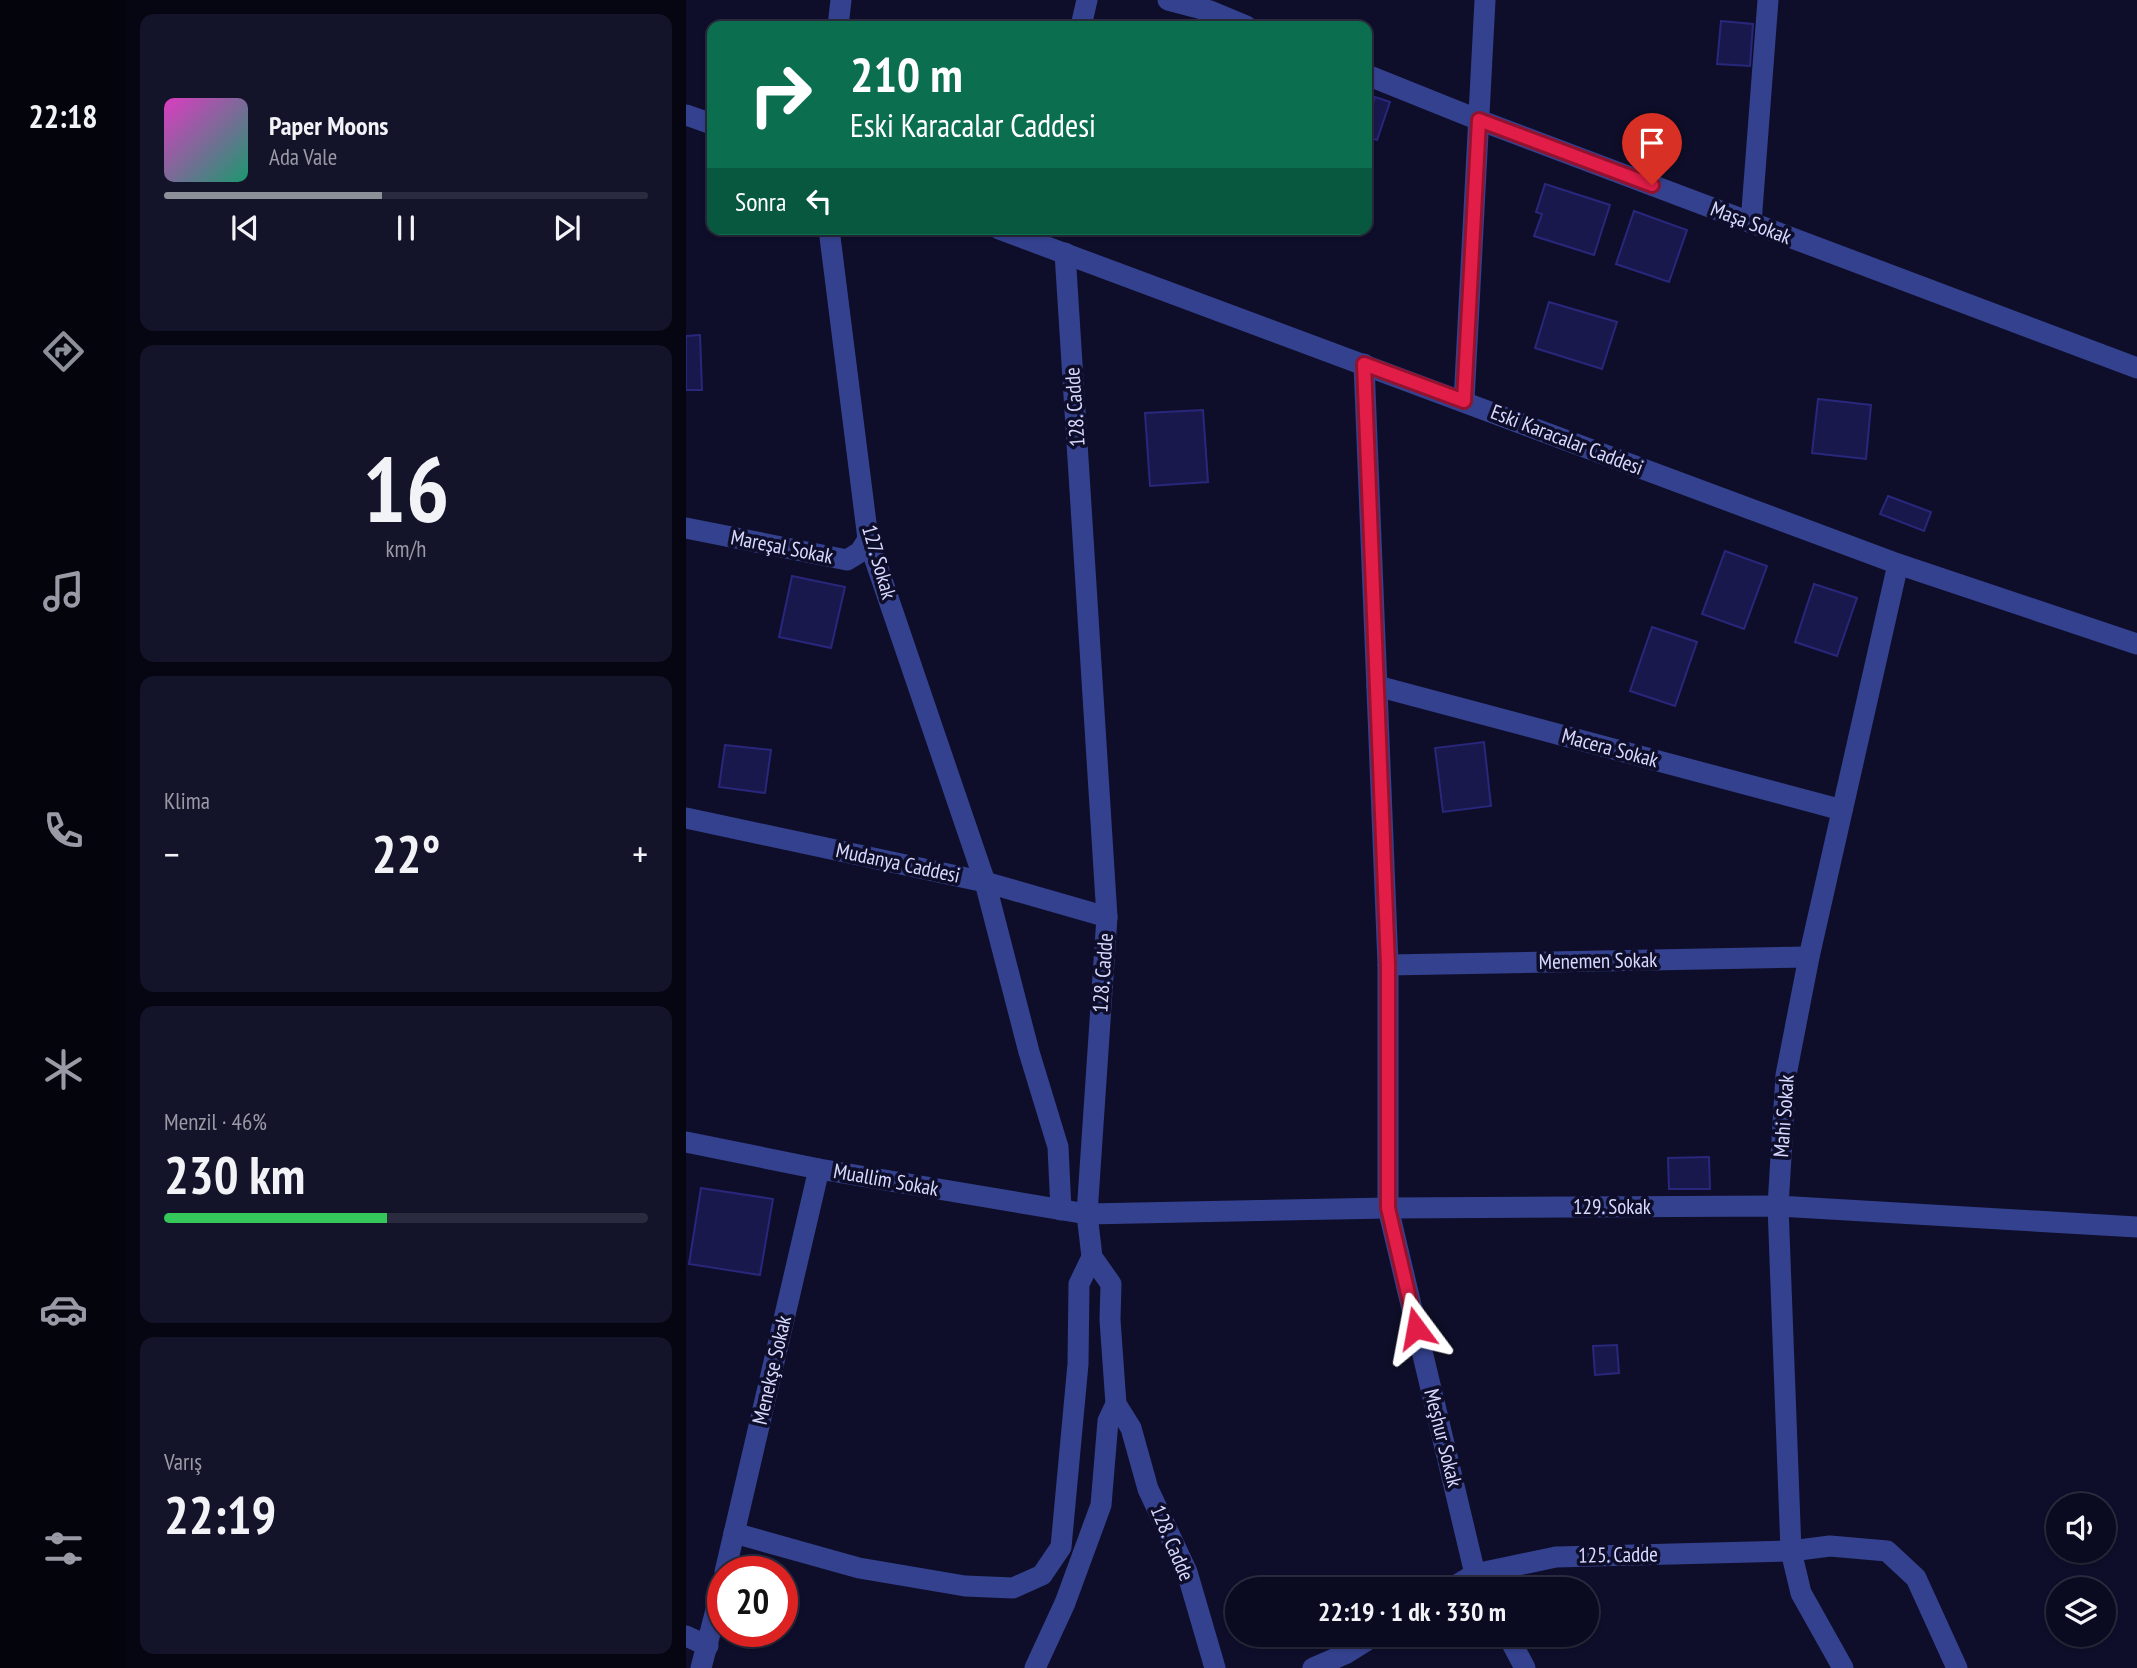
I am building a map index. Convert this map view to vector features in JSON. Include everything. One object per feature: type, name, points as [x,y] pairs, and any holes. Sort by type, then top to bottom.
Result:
[{"type":"street","points":[[839,21],[841,0]]},
{"type":"street","points":[[1083,21],[1087,0]]},
{"type":"street","points":[[1168,0],[1234,21]]},
{"type":"street","points":[[1464,401],[1485,0]]},
{"type":"street","points":[[1751,223],[1768,0]]},
{"type":"street","name":"Maşa Sokak","points":[[1372,77],[1479,120],[2137,368]]},
{"type":"street","points":[[686,115],[707,122]]},
{"type":"street","name":"127. Sokak","points":[[830,235],[868,539],[985,882],[1029,1052],[1058,1147],[1061,1210]]},
{"type":"street","name":"Eski Karacalar Caddesi","points":[[1038,236],[1065,253],[1898,564],[2137,644]]},
{"type":"street","name":"128. Cadde","points":[[1065,253],[1107,917],[1087,1214],[1092,1257],[1111,1284],[1110,1320],[1116,1404],[1131,1428],[1148,1489],[1187,1572],[1215,1668]]},
{"type":"street","name":"Meşhur Sokak","points":[[1364,364],[1388,965],[1388,1208],[1478,1577]]},
{"type":"street","name":"Mareşal Sokak","points":[[686,528],[847,560],[860,552],[868,539]]},
{"type":"street","name":"Mahi Sokak","points":[[1843,1668],[1801,1593],[1791,1551],[1778,1206],[1786,1075],[1809,957],[1898,564]]},
{"type":"street","name":"Macera Sokak","points":[[1377,686],[1842,810]]},
{"type":"street","name":"Mudanya Caddesi","points":[[686,818],[985,882],[1107,917]]},
{"type":"street","name":"Menemen Sokak","points":[[1388,965],[1809,957]]},
{"type":"street","name":"Muallim Sokak","points":[[686,1142],[819,1169],[1087,1214]]},
{"type":"street","name":"Menekşe Sokak","points":[[729,1556],[819,1169]]},
{"type":"street","name":"129. Sokak","points":[[1087,1214],[1388,1208],[1778,1206],[2137,1227]]},
{"type":"street","points":[[734,1533],[859,1568],[965,1586],[1013,1588],[1042,1575],[1061,1547],[1078,1364],[1079,1284],[1092,1257]]},
{"type":"street","points":[[1035,1668],[1065,1603],[1101,1505],[1108,1421],[1116,1404]]},
{"type":"street","name":"125. Cadde","points":[[1492,1577],[1556,1557],[1791,1551],[1830,1546],[1887,1551],[1916,1578],[1957,1668]]},
{"type":"street","points":[[686,1636],[707,1646]]},
{"type":"street","points":[[701,1668],[708,1647]]},
{"type":"street","points":[[1313,1668],[1356,1647]]},
{"type":"street","points":[[1514,1647],[1525,1668]]},
{"type":"building","points":[[1721,21],[1753,24],[1750,66],[1717,64]]},
{"type":"building","points":[[1375,97],[1390,102],[1377,140],[1372,138],[1372,106]]},
{"type":"building","points":[[1545,184],[1610,205],[1594,255],[1534,236],[1542,214],[1536,212]]},
{"type":"building","points":[[1634,211],[1687,230],[1669,282],[1616,264]]},
{"type":"building","points":[[1549,302],[1617,322],[1602,369],[1535,348]]},
{"type":"building","points":[[700,335],[702,390],[686,390],[686,336]]},
{"type":"building","points":[[1818,399],[1871,405],[1866,459],[1812,453]]},
{"type":"building","points":[[1203,410],[1208,482],[1150,486],[1145,413]]},
{"type":"building","points":[[1888,496],[1931,512],[1924,531],[1880,514]]},
{"type":"building","points":[[1725,551],[1767,566],[1744,629],[1702,614]]},
{"type":"building","points":[[792,576],[845,587],[831,648],[779,637]]},
{"type":"building","points":[[1814,584],[1857,598],[1837,656],[1795,642]]},
{"type":"building","points":[[1652,627],[1697,642],[1675,706],[1630,691]]},
{"type":"building","points":[[1484,742],[1491,806],[1443,812],[1435,748]]},
{"type":"building","points":[[725,745],[771,750],[765,793],[719,787]]},
{"type":"building","points":[[1709,1157],[1710,1189],[1669,1189],[1668,1158]]},
{"type":"building","points":[[701,1188],[773,1199],[760,1275],[689,1264]]},
{"type":"building","points":[[1617,1345],[1619,1373],[1595,1375],[1593,1346]]},
{"type":"route","points":[[1416,1328],[1388,1208],[1388,965],[1364,364],[1464,401],[1479,120],[1652,185]]}]
